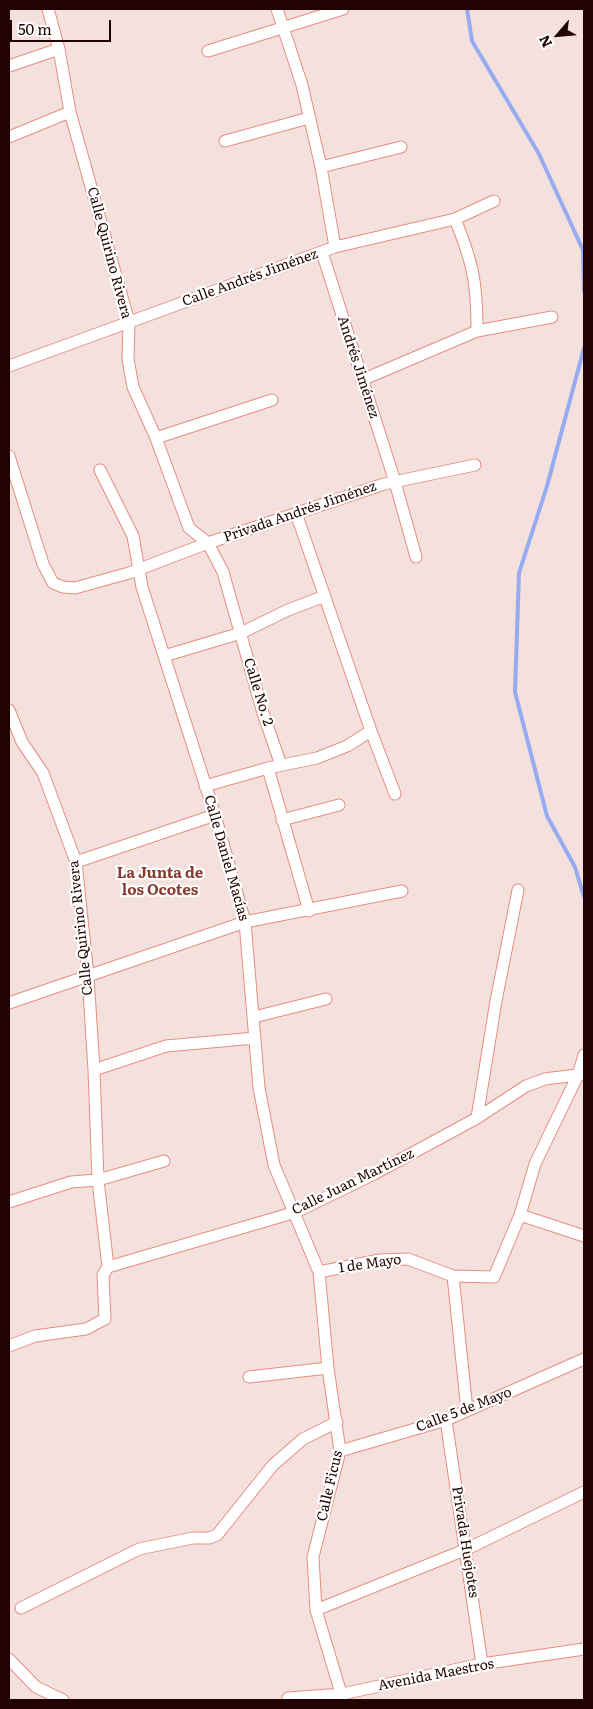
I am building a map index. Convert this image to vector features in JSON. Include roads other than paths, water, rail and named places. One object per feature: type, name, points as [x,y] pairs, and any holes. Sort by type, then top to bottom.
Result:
[{"type":"street","name":"Calle Quirino Rivera","points":[[48,9],[59,48],[70,112],[129,322],[128,359],[133,387],[156,438],[189,528],[208,543]]},
{"type":"street","points":[[277,9],[302,85],[321,167],[335,247]]},
{"type":"street","points":[[208,50],[343,9]]},
{"type":"street","points":[[9,66],[59,48]]},
{"type":"street","points":[[9,136],[70,112]]},
{"type":"street","points":[[225,141],[309,118]]},
{"type":"street","points":[[321,167],[400,147]]},
{"type":"street","name":"Calle Andrés Jiménez","points":[[9,366],[335,247],[455,219],[494,201]]},
{"type":"street","points":[[455,219],[470,256],[477,289],[477,332]]},
{"type":"street","name":"Andrés Jiménez","points":[[322,252],[395,482],[416,557]]},
{"type":"street","points":[[362,380],[477,332],[552,317]]},
{"type":"street","points":[[156,438],[272,400]]},
{"type":"street","points":[[9,456],[43,564],[53,583],[63,587],[75,588],[134,570]]},
{"type":"street","name":"Privada Andrés Jiménez","points":[[134,570],[296,513],[395,482],[474,465]]},
{"type":"street","name":"Calle Daniel Macías","points":[[100,470],[133,536],[134,570],[142,587],[204,786],[215,815],[245,922],[260,1088],[274,1165],[296,1212]]},
{"type":"street","points":[[296,513],[326,596],[370,731],[395,794]]},
{"type":"street","name":"Calle No. 2","points":[[208,543],[223,572],[263,713],[282,765]]},
{"type":"street","points":[[164,656],[241,633],[288,610],[326,596]]},
{"type":"street","name":"Calle Quirino Rivera","points":[[9,710],[22,742],[43,773],[76,862],[88,976],[98,1180],[108,1267]]},
{"type":"street","points":[[204,786],[268,768],[317,758],[347,746],[370,731]]},
{"type":"street","points":[[268,768],[309,911]]},
{"type":"street","points":[[282,820],[338,806]]},
{"type":"street","points":[[76,862],[215,815]]},
{"type":"street","points":[[9,1003],[245,922],[309,911],[402,890]]},
{"type":"street","points":[[477,1118],[496,1002],[518,890]]},
{"type":"street","points":[[254,1017],[326,999]]},
{"type":"street","points":[[94,1070],[166,1046],[255,1038]]},
{"type":"street","points":[[584,1055],[581,1074],[535,1164],[520,1215],[584,1236]]},
{"type":"street","name":"Calle Juan Martínez","points":[[108,1267],[296,1212],[374,1174],[477,1118],[526,1086],[545,1079],[581,1074]]},
{"type":"street","points":[[9,1202],[71,1182],[98,1180],[164,1161]]},
{"type":"street","name":"Calle Ficus","points":[[296,1212],[320,1272],[328,1368],[340,1451],[313,1557],[316,1610],[343,1697]]},
{"type":"street","name":"1 de Mayo","points":[[320,1272],[380,1260],[408,1259],[453,1276],[494,1277],[520,1215]]},
{"type":"street","points":[[9,1346],[35,1336],[86,1329],[105,1319],[103,1275],[108,1267]]},
{"type":"street","points":[[453,1276],[468,1410]]},
{"type":"street","name":"Calle 5 de Mayo","points":[[340,1451],[446,1420],[584,1359]]},
{"type":"street","points":[[248,1377],[328,1368]]},
{"type":"street","name":"Privada Huejotes","points":[[446,1420],[467,1549],[482,1664]]},
{"type":"street","points":[[21,1608],[139,1549],[193,1538],[209,1538],[217,1535],[273,1466],[303,1439],[337,1422]]},
{"type":"street","points":[[316,1610],[467,1549],[584,1492]]},
{"type":"street","name":"Avenida Maestros","points":[[288,1698],[343,1697],[482,1664],[584,1649]]},
{"type":"street","points":[[9,1659],[36,1687],[63,1700]]},
{"type":"waterway","points":[[467,9],[472,41],[539,154],[583,250],[584,291]]},
{"type":"waterway","points":[[584,348],[547,486],[519,573],[515,692],[547,816],[575,867],[584,897]]},
{"type":"district","name":"La Junta de los Ocotes","points":[[160,882]]}]
